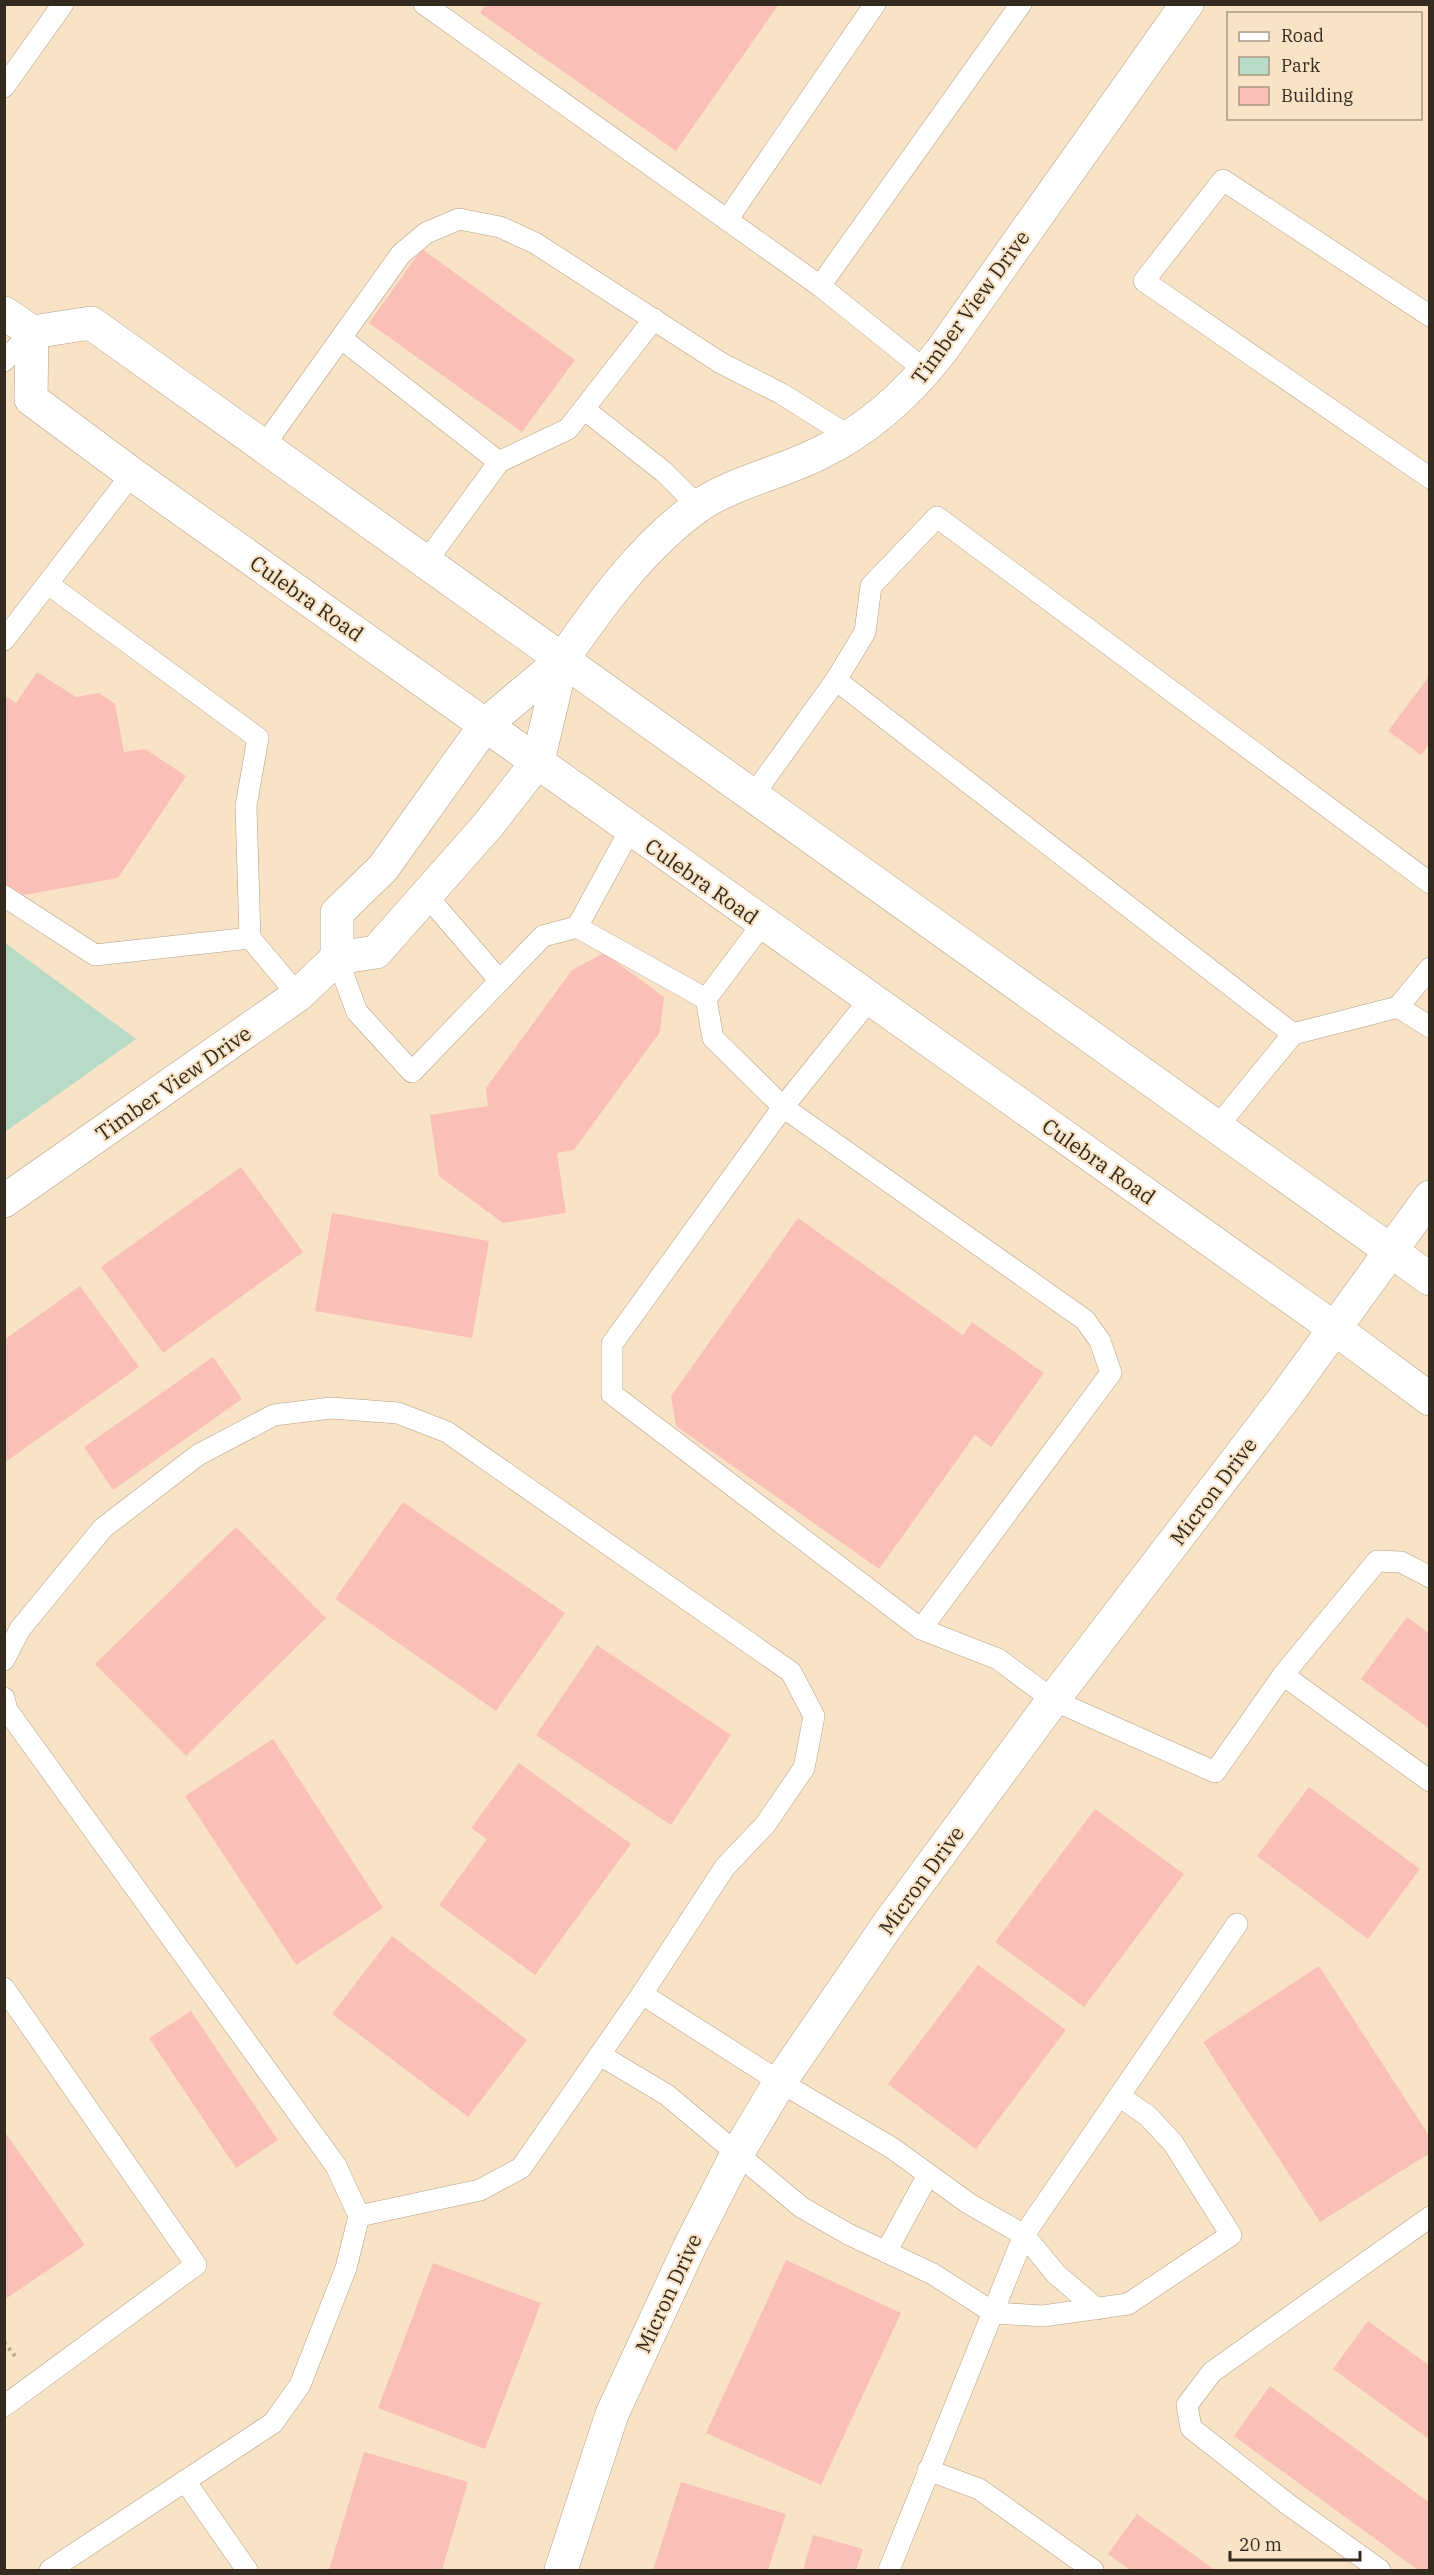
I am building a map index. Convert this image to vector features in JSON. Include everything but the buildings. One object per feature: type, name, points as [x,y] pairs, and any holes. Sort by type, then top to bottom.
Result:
[{"type":"street","name":"Timber View Drive","points":[[337,958],[337,913],[383,867],[486,724],[562,660],[609,594],[639,560],[698,506],[819,454],[889,408],[926,371],[1187,4]]},
{"type":"street","points":[[4,313],[32,332],[91,323],[1430,1279]]},
{"type":"street","name":"Culebra Road","points":[[32,332],[31,399],[132,474],[538,760],[630,830],[1334,1328],[1430,1399]]},
{"type":"street","name":"Timber View Drive","points":[[4,1201],[298,995],[337,958],[376,952],[489,824],[538,760],[562,660]]},
{"type":"street","name":"Micron Drive","points":[[561,2571],[612,2414],[690,2246],[737,2154],[780,2082],[889,1923],[1053,1700],[1285,1397],[1430,1197]]},
{"type":"lane","points":[[4,87],[63,4]]},
{"type":"lane","points":[[727,220],[875,4]]},
{"type":"lane","points":[[820,286],[1021,4]]},
{"type":"lane","points":[[424,5],[820,286],[926,371]]},
{"type":"lane","points":[[1430,316],[1223,180],[1144,281],[1430,478]]},
{"type":"lane","points":[[263,447],[401,254],[426,233],[459,219],[500,227],[536,243],[721,363],[782,394],[849,436]]},
{"type":"lane","points":[[426,562],[499,462],[568,429],[654,319]]},
{"type":"lane","points":[[4,361],[32,332]]},
{"type":"lane","points":[[342,339],[499,462]]},
{"type":"lane","points":[[584,409],[664,472],[698,506]]},
{"type":"lane","points":[[4,640],[132,474]]},
{"type":"lane","points":[[753,794],[836,680],[865,632],[871,586],[937,517],[1430,883]]},
{"type":"lane","points":[[48,584],[258,738],[246,806],[250,938],[298,995]]},
{"type":"lane","points":[[836,680],[1293,1034]]},
{"type":"lane","points":[[577,927],[630,830]]},
{"type":"lane","points":[[4,896],[95,955],[250,938]]},
{"type":"lane","points":[[427,896],[500,981]]},
{"type":"lane","points":[[763,923],[706,999],[712,1038],[783,1107],[1085,1320],[1100,1341],[1112,1373],[921,1629]]},
{"type":"lane","points":[[337,958],[357,1012],[412,1072],[543,936],[577,927],[706,999]]},
{"type":"lane","points":[[1217,1126],[1293,1034],[1398,1007],[1430,968]]},
{"type":"lane","points":[[870,999],[783,1107],[612,1344],[612,1394],[921,1629],[998,1659],[1053,1700],[1215,1772],[1283,1675],[1377,1561],[1401,1562],[1430,1577]]},
{"type":"lane","points":[[1398,1007],[1430,1027]]},
{"type":"lane","points":[[4,1660],[20,1629],[103,1527],[198,1455],[274,1415],[331,1408],[398,1413],[447,1432],[791,1672],[814,1716],[804,1768],[765,1825],[725,1868],[642,1994],[521,2169],[480,2190],[359,2216]]},
{"type":"lane","points":[[1283,1675],[1430,1781]]},
{"type":"lane","points":[[4,1698],[7,1710],[336,2166],[359,2216],[346,2268],[300,2385],[273,2423],[50,2571]]},
{"type":"lane","points":[[889,2571],[1024,2235],[1237,1924]]},
{"type":"lane","points":[[4,1988],[196,2265],[4,2406]]},
{"type":"lane","points":[[642,1994],[780,2082],[892,2148],[968,2203],[1024,2235],[1056,2274],[1097,2309]]},
{"type":"lane","points":[[600,2055],[667,2095],[801,2207],[848,2234],[933,2274],[994,2313],[1043,2316],[1128,2304],[1230,2235],[1173,2143],[1148,2116],[1119,2096]]},
{"type":"lane","points":[[886,2252],[928,2175]]},
{"type":"lane","points":[[1380,2571],[1289,2505],[1191,2428],[1187,2405],[1212,2372],[1430,2217]]},
{"type":"lane","points":[[928,2470],[979,2489],[1093,2571]]},
{"type":"lane","points":[[184,2481],[247,2571]]},
{"type":"green space","points":[[5,943],[136,1039],[5,1132]]}]
